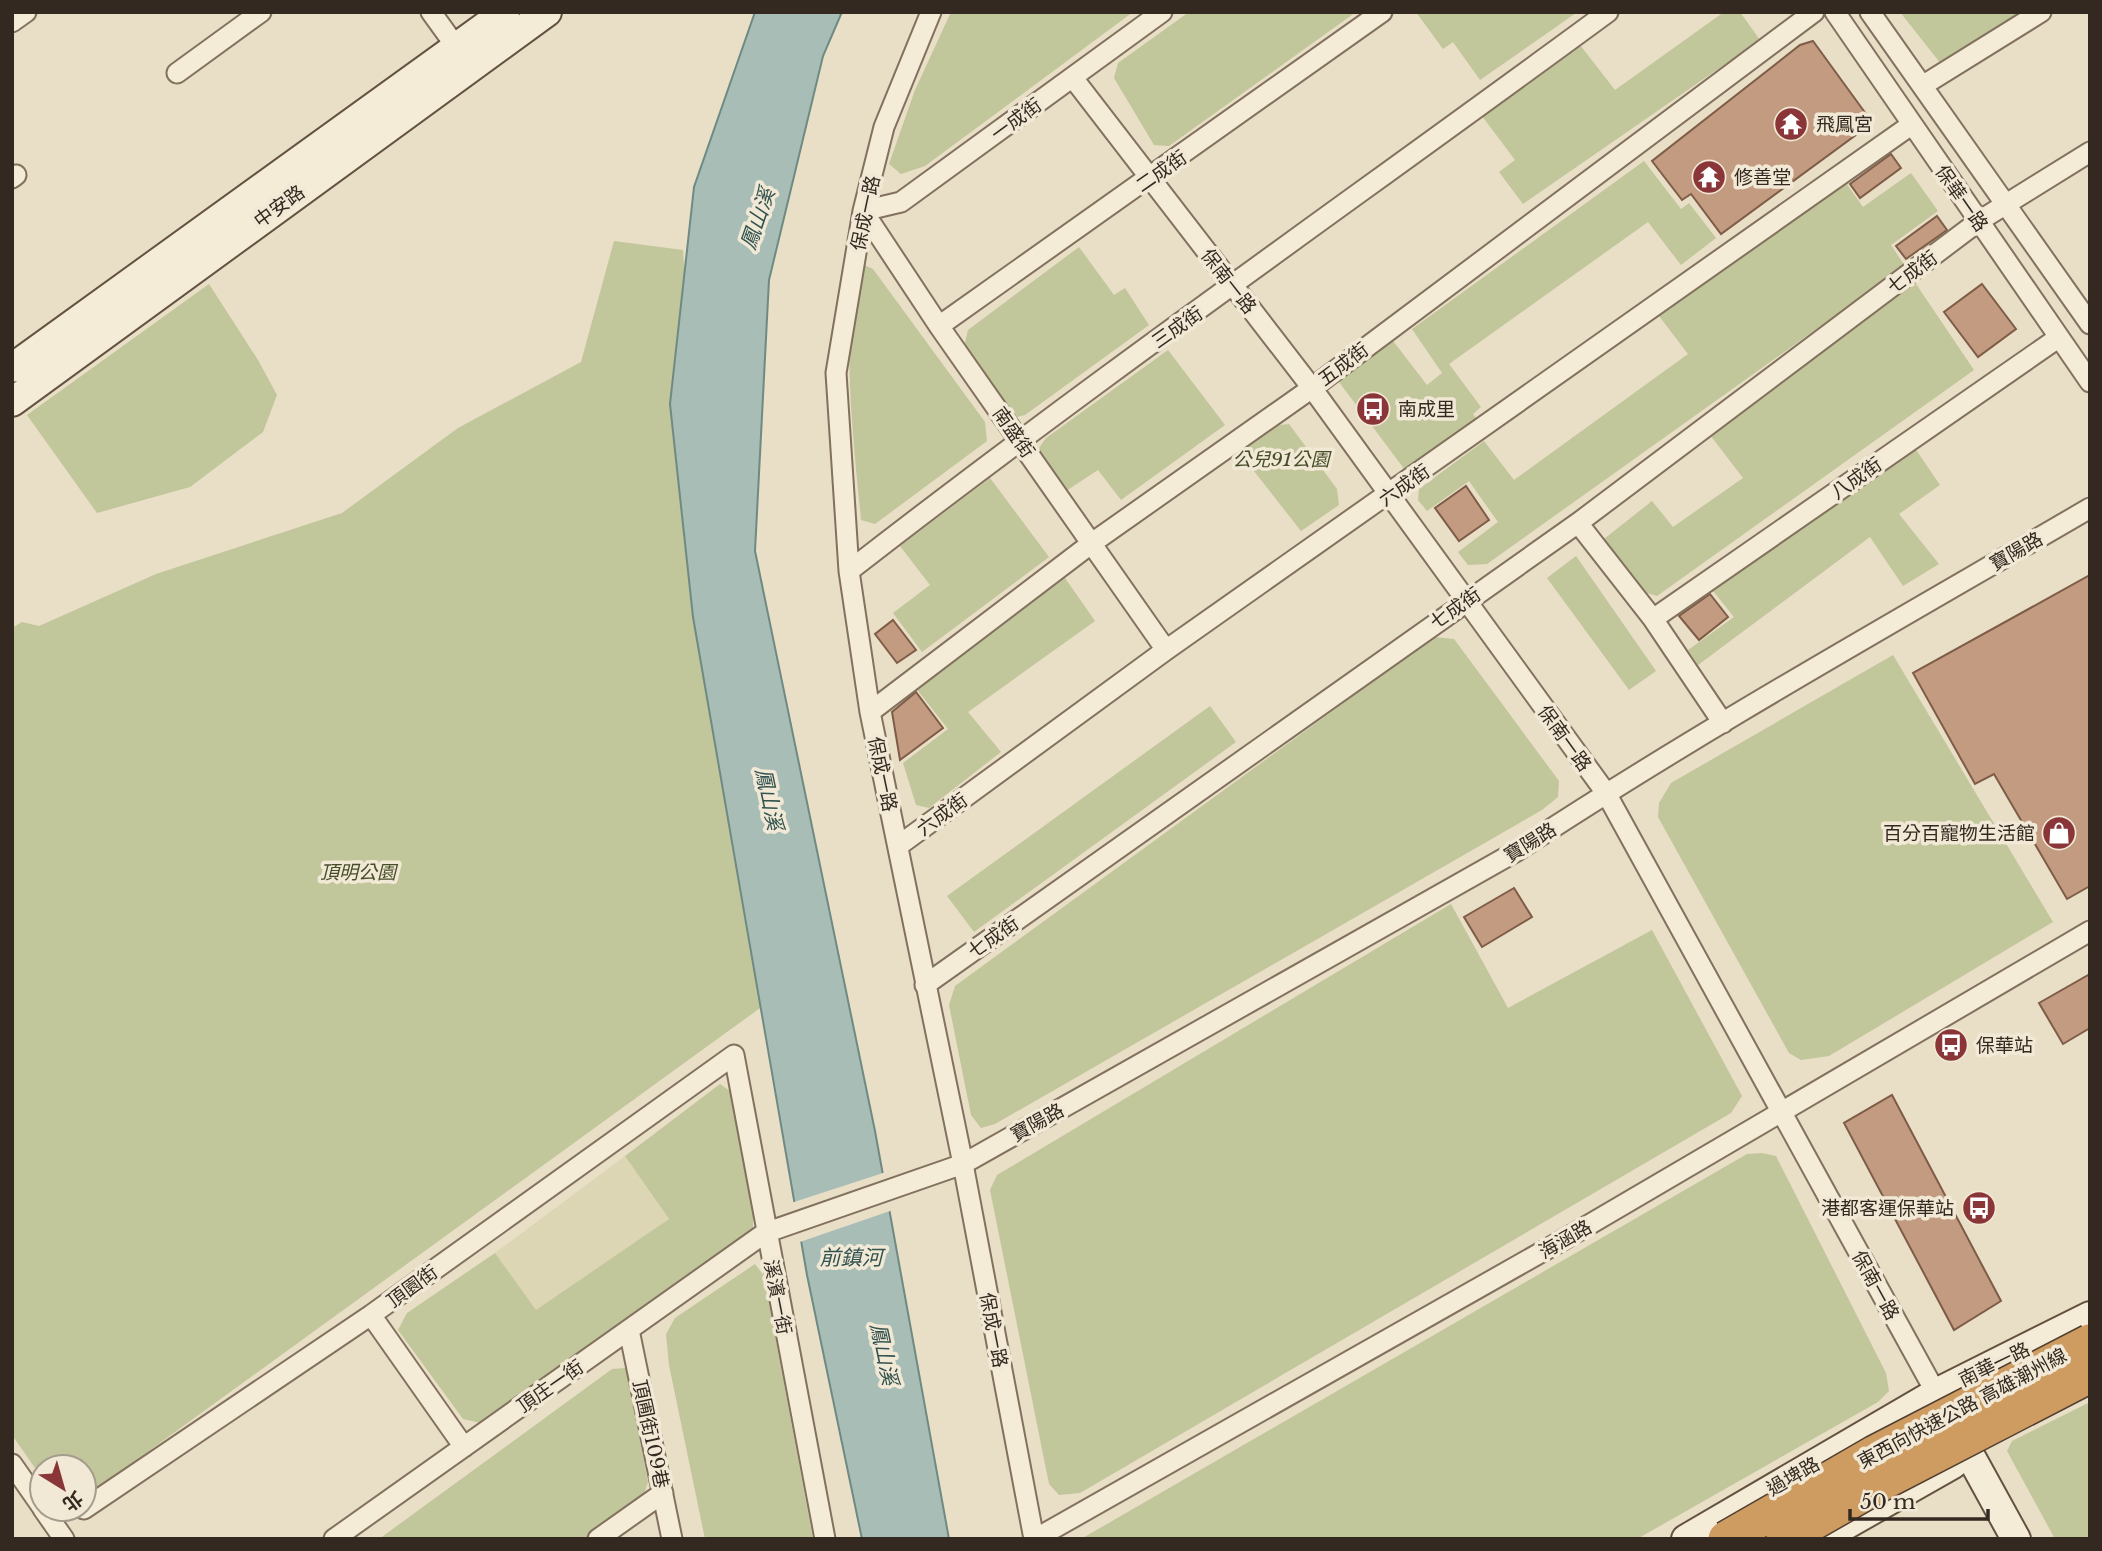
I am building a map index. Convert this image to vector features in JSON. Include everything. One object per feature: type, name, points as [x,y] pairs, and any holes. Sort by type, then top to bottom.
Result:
[{"type":"highway","name":"東西向快速公路 高雄潮州線","points":[[1726,1539],[1875,1452],[2090,1342]]},
{"type":"highway","name":"東西向快速公路 高雄潮州線","points":[[1784,1539],[1889,1479],[2090,1375]]},
{"type":"street","points":[[12,22],[26,12]]},
{"type":"street","points":[[177,72],[261,12]]},
{"type":"street","points":[[431,12],[457,48]]},
{"type":"street","name":"中安路","points":[[12,368],[505,12]]},
{"type":"street","name":"中安路","points":[[12,402],[547,12]]},
{"type":"street","name":"保成一路","points":[[931,12],[884,127],[863,211],[836,373],[849,571],[870,712],[963,1164],[1034,1539]]},
{"type":"street","name":"一成街","points":[[863,211],[901,202],[1162,12]]},
{"type":"street","name":"二成街","points":[[939,326],[1382,12]]},
{"type":"street","name":"三成街","points":[[849,571],[1019,439],[1233,287],[1608,12]]},
{"type":"street","name":"五成街","points":[[870,712],[1092,543],[1312,388],[1814,12]]},
{"type":"street","name":"保華一路","points":[[1835,12],[2090,382]]},
{"type":"street","name":"保華一路","points":[[1870,12],[2089,321]]},
{"type":"street","points":[[1922,86],[2041,12]]},
{"type":"street","name":"保南一路","points":[[1073,78],[1312,388],[1606,793],[1780,1114],[2016,1539]]},
{"type":"street","name":"六成街","points":[[898,846],[1167,650],[1911,125]]},
{"type":"street","name":"七成街","points":[[925,985],[1578,523],[1979,221],[2090,152]]},
{"type":"street","name":"南盛街","points":[[863,211],[939,326],[1167,650]]},
{"type":"street","name":"八成街","points":[[1653,619],[2059,338]]},
{"type":"street","name":"寶陽路","points":[[765,1233],[963,1164],[1517,851],[1606,793],[2090,508]]},
{"type":"street","points":[[1578,523],[1653,619],[1723,723]]},
{"type":"street","name":"海涵路","points":[[1034,1539],[1780,1114],[2090,931]]},
{"type":"street","name":"溪濱一街","points":[[734,1055],[765,1233],[825,1539]]},
{"type":"street","name":"頂園街","points":[[98,1500],[371,1315],[734,1055]]},
{"type":"street","name":"頂庄一街","points":[[334,1539],[765,1233]]},
{"type":"street","points":[[371,1315],[464,1447]]},
{"type":"street","name":"南華一路","points":[[1936,1392],[2090,1316]]},
{"type":"street","name":"頂圃街109巷","points":[[629,1330],[673,1539]]},
{"type":"street","name":"過埤路","points":[[1686,1539],[1936,1392]]},
{"type":"street","points":[[1821,1539],[1969,1455],[2090,1392]]},
{"type":"street","points":[[12,1464],[28,1487]]},
{"type":"street","points":[[598,1539],[663,1493]]},
{"type":"shaded area","points":[[625,1156],[669,1219],[536,1311],[495,1253]]},
{"type":"green space","points":[[951,12],[1133,12],[925,166],[901,174],[889,164],[915,90]]},
{"type":"green space","points":[[1189,12],[1356,12],[1169,146],[1154,145],[1114,78],[1118,63]]},
{"type":"green space","points":[[1416,12],[1576,13],[1480,80],[1453,42],[1443,49]]},
{"type":"green space","points":[[1724,12],[1740,12],[1760,40],[1523,204],[1499,172],[1515,160],[1482,116],[1580,45],[1615,90]]},
{"type":"green space","points":[[1900,12],[2033,12],[1945,69]]},
{"type":"green space","points":[[1644,161],[1681,209],[1689,203],[1716,238],[1681,265],[1648,222],[1449,364],[1481,407],[1473,414],[1476,418],[1405,470],[1336,378],[1390,337],[1427,385],[1442,373],[1412,329]]},
{"type":"green space","points":[[1911,173],[1938,211],[1891,245],[1905,266],[1487,564],[1468,565],[1458,552],[1498,522],[1469,481],[1427,511],[1418,500],[1419,489],[1484,441],[1514,480],[1688,354],[1659,316],[1846,183],[1863,207]]},
{"type":"green space","name":"頂明公園","points":[[614,241],[683,250],[710,650],[778,995],[98,1488],[98,1453],[28,1453],[28,1458],[12,1435],[12,628],[22,622],[39,626],[156,574],[342,513],[458,428],[581,362]]},
{"type":"green space","points":[[1079,247],[1114,295],[1125,288],[1149,325],[1025,415],[1013,418],[964,347],[968,330]]},
{"type":"green space","points":[[864,265],[873,269],[985,422],[987,441],[875,524],[861,520],[850,387],[851,312],[855,284]]},
{"type":"green space","points":[[1914,281],[1974,370],[1657,596],[1647,593],[1604,539],[1652,501],[1673,527],[1743,478],[1710,435]]},
{"type":"green space","points":[[209,284],[277,395],[263,432],[190,487],[97,513],[27,415]]},
{"type":"green space","points":[[1168,350],[1225,425],[1121,500],[1098,470],[1066,491],[1037,451],[1046,438]]},
{"type":"green space","name":"公兒91公園","points":[[1289,424],[1337,489],[1339,505],[1301,531],[1239,452],[1280,425]]},
{"type":"green space","points":[[1910,441],[1940,485],[1899,514],[1939,564],[1903,586],[1870,537],[1698,665],[1688,650],[1734,617],[1709,586]]},
{"type":"green space","points":[[990,478],[1049,557],[922,652],[893,613],[930,585],[900,546]]},
{"type":"green space","points":[[1576,556],[1656,671],[1629,690],[1547,578]]},
{"type":"green space","points":[[1065,578],[1095,621],[968,712],[1001,752],[929,808],[916,805],[903,763],[948,729],[915,687]]},
{"type":"green space","points":[[1434,637],[1454,639],[1559,781],[1558,797],[1542,810],[995,1124],[981,1128],[971,1115],[949,1005],[955,986]]},
{"type":"green space","points":[[1893,655],[2053,922],[1829,1056],[1801,1060],[1789,1053],[1658,817],[1659,803],[1671,783]]},
{"type":"green space","points":[[1210,706],[1236,742],[974,932],[947,896]]},
{"type":"green space","points":[[1451,904],[1508,1008],[1652,930],[1742,1096],[1731,1113],[1080,1493],[1059,1495],[1049,1484],[990,1190],[997,1175]]},
{"type":"green space","points":[[720,1084],[730,1091],[753,1213],[753,1233],[481,1423],[463,1419],[398,1330],[407,1313],[495,1253],[536,1310],[669,1219],[625,1156]]},
{"type":"green space","points":[[1747,1154],[1776,1156],[1886,1373],[1889,1391],[1878,1402],[1637,1539],[1081,1539]]},
{"type":"green space","points":[[755,1264],[764,1276],[813,1539],[705,1539],[669,1365],[666,1334],[675,1318]]},
{"type":"green space","points":[[626,1368],[648,1482],[643,1497],[585,1539],[379,1539],[612,1369]]},
{"type":"green space","points":[[2090,1402],[2090,1539],[2055,1539],[2007,1451],[2012,1441]]},
{"type":"water","name":"前鎮河","points":[[755,12],[842,12],[823,56],[769,280],[755,551],[875,1131],[949,1539],[862,1539],[807,1275],[693,617],[670,404],[694,187]]},
{"type":"pier","points":[[886,1172],[893,1210],[797,1243],[791,1203]]},
{"type":"building","name":"飛鳳宮","points":[[1813,41],[1869,118],[1864,129],[1721,234],[1691,194],[1682,200],[1652,161],[1800,45]]},
{"type":"building","points":[[1891,154],[1901,168],[1860,198],[1850,184]]},
{"type":"building","points":[[1937,216],[1947,230],[1906,259],[1896,246]]},
{"type":"building","points":[[1982,284],[2016,329],[1978,357],[1944,312]]},
{"type":"building","points":[[1466,486],[1489,520],[1459,541],[1435,508]]},
{"type":"building","points":[[2090,575],[2090,886],[2067,899],[1994,774],[1975,784],[1913,673]]},
{"type":"building","points":[[1710,594],[1728,617],[1699,640],[1679,616]]},
{"type":"building","points":[[893,620],[916,650],[897,663],[875,634]]},
{"type":"building","points":[[916,692],[943,728],[900,760],[892,712]]},
{"type":"building","points":[[1514,888],[1532,917],[1482,947],[1464,917]]},
{"type":"building","points":[[2090,974],[2090,1028],[2063,1044],[2039,1003]]},
{"type":"building","points":[[1892,1095],[2001,1301],[1954,1330],[1844,1123]]},
{"type":"place","name":"飛鳳宮","points":[[1791,124]]},
{"type":"place","name":"修善堂","points":[[1709,177]]},
{"type":"place","name":"南成里","points":[[1373,409]]},
{"type":"place","name":"百分百寵物生活館","points":[[2059,833]]},
{"type":"place","name":"保華站","points":[[1951,1045]]},
{"type":"place","name":"港都客運保華站","points":[[1979,1208]]},
{"type":"water label","name":"鳳山溪","points":[[758,219]]},
{"type":"water label","name":"鳳山溪","points":[[769,799]]},
{"type":"water label","name":"鳳山溪","points":[[884,1354]]}]
